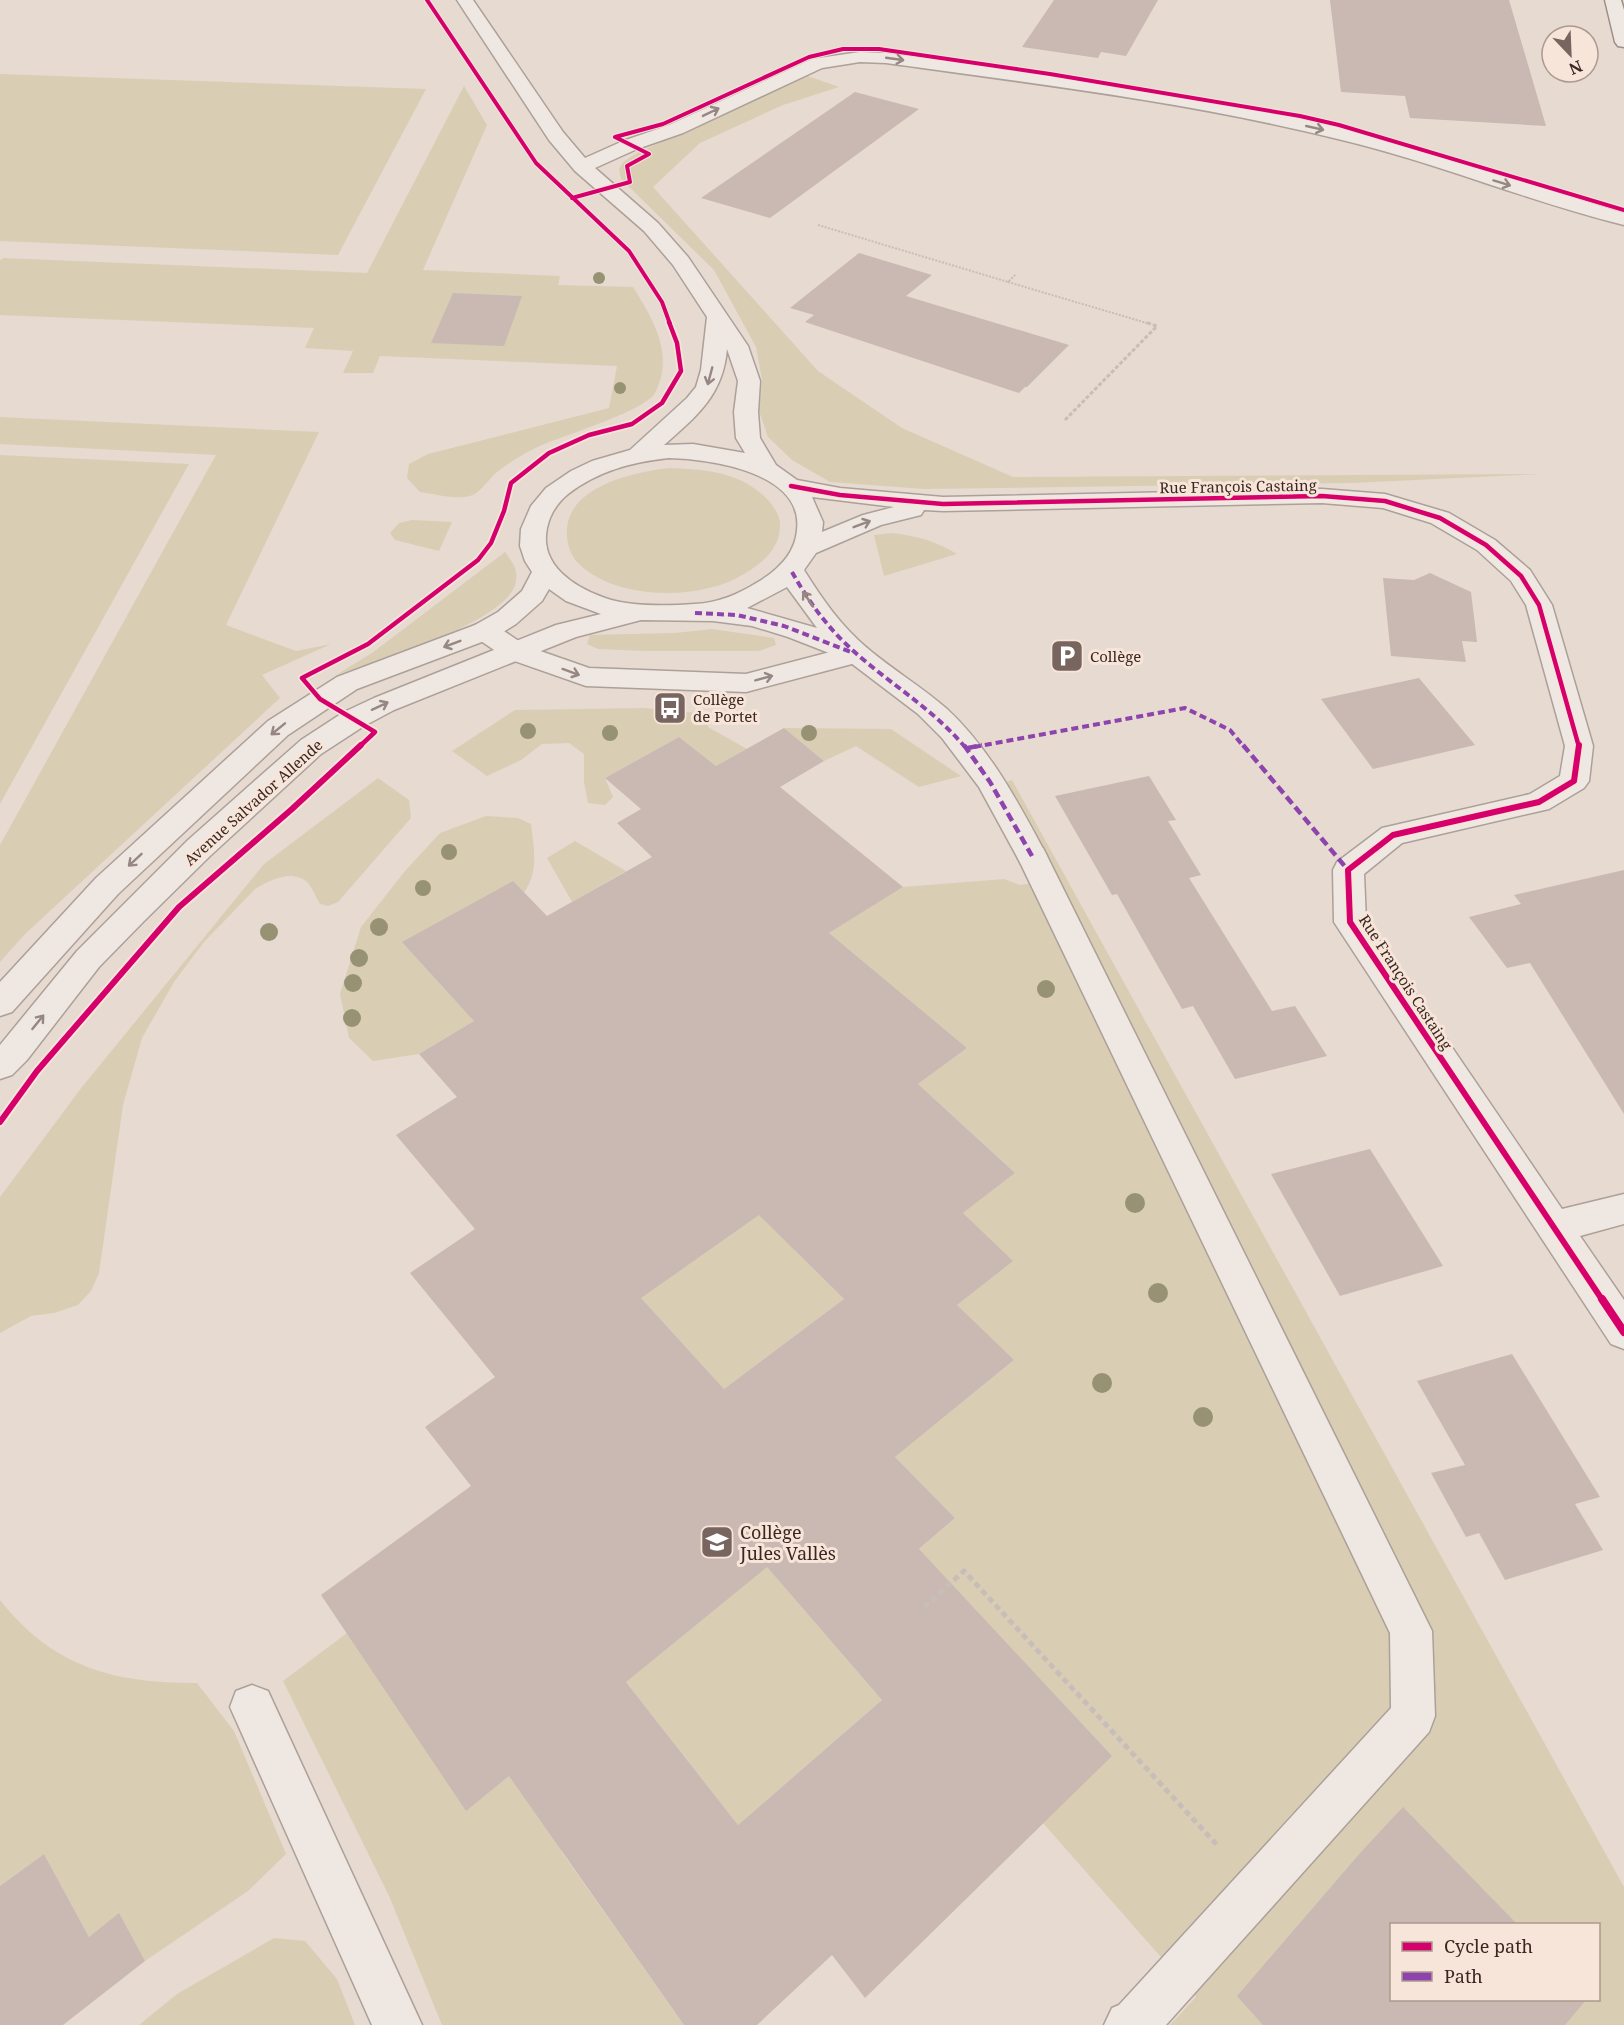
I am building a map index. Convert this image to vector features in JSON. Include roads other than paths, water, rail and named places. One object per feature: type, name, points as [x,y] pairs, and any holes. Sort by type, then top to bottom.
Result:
[{"type":"street","points":[[465,0],[556,136],[582,167],[651,227],[698,285],[737,346],[749,381],[746,412],[748,438],[766,470]]},
{"type":"street","points":[[1613,0],[1624,42]]},
{"type":"street","points":[[582,167],[630,145],[676,129],[818,63],[860,57],[886,58],[1114,92],[1288,122],[1341,134],[1624,219]]},
{"type":"street","points":[[638,455],[682,416],[707,388],[715,360],[717,318]]},
{"type":"street","points":[[695,613],[750,598],[792,572],[808,548],[812,525],[806,504],[790,486],[766,470],[738,459],[706,453],[672,451],[638,455],[605,464],[576,477],[553,494],[538,513],[532,533],[534,553],[545,572],[568,592],[602,606],[642,614],[737,615],[784,626],[857,654]]},
{"type":"street","name":"Rue François Castaing","points":[[790,486],[840,495],[943,504],[1323,496],[1385,501],[1440,518],[1486,545],[1521,576],[1539,605],[1579,746],[1574,781],[1539,802],[1393,835],[1348,870],[1350,922],[1624,1332]]},
{"type":"street","name":"Rue François Castaing","points":[[808,548],[872,520],[943,504]]},
{"type":"street","points":[[0,1003],[107,886],[278,728],[347,683],[485,632],[507,618],[533,595],[545,572]]},
{"type":"street","points":[[792,572],[807,599],[830,628],[857,654],[936,715],[968,748],[992,781],[1032,856],[1412,1632],[1413,1716],[1136,2022],[1129,2025]]},
{"type":"street","name":"Avenue Salvador Allende","points":[[0,1066],[15,1051],[88,959],[199,848],[311,747],[354,719],[384,704],[591,624],[642,614]]},
{"type":"street","points":[[485,632],[516,652],[586,677],[746,683],[857,654]]},
{"type":"street","points":[[1554,1227],[1624,1209]]},
{"type":"street","points":[[252,1707],[396,2025]]},
{"type":"place","name":"Collège","points":[[1067,656]]},
{"type":"place","name":"Collège de Portet","points":[[670,708]]},
{"type":"place","name":"Collège Jules Vallès","points":[[717,1542]]}]
